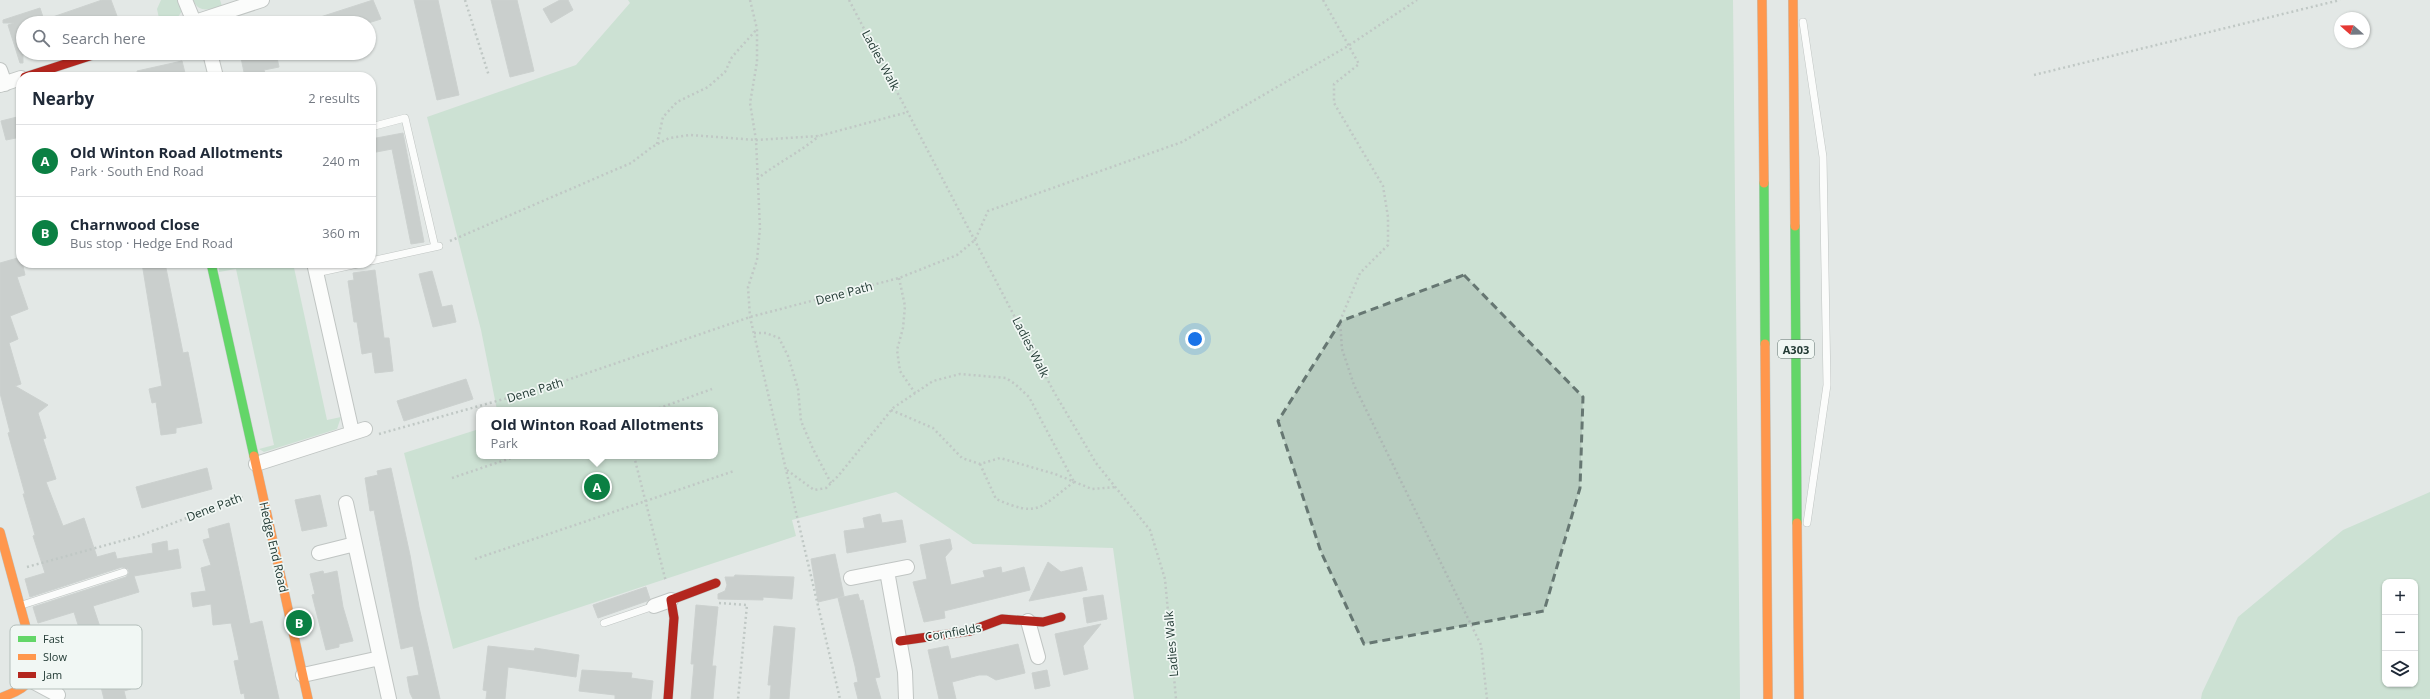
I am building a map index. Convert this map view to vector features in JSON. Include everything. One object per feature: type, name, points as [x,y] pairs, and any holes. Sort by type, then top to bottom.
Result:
[{"type":"main road","name":"A303","points":[[1762,0],[1768,699]]},
{"type":"main road","name":"A303","points":[[1793,0],[1799,699]]},
{"type":"main road","points":[[40,72],[77,60]]},
{"type":"main road","name":"Hedge End Road","points":[[211,268],[308,699]]},
{"type":"main road","points":[[0,532],[8,575],[25,625]]},
{"type":"main road","points":[[668,699],[674,618],[670,600],[716,582]]},
{"type":"main road","name":"Cornfields","points":[[900,641],[970,631],[1002,620],[1043,622],[1061,617]]},
{"type":"main road","points":[[0,698],[23,689]]},
{"type":"street","points":[[185,0],[194,16]]},
{"type":"street","points":[[215,16],[262,0]]},
{"type":"street","points":[[212,60],[215,72]]},
{"type":"street","points":[[0,70],[2,84],[16,80]]},
{"type":"street","points":[[257,470],[364,432],[315,268]]},
{"type":"street","points":[[346,503],[388,699]]},
{"type":"street","points":[[320,553],[355,544]]},
{"type":"street","points":[[851,578],[907,567]]},
{"type":"street","points":[[887,571],[900,641],[906,699]]},
{"type":"street","points":[[654,606],[670,600]]},
{"type":"street","points":[[1028,621],[1038,657]]},
{"type":"street","points":[[302,675],[380,658]]},
{"type":"street","points":[[47,689],[58,695]]},
{"type":"lane","points":[[1758,0],[1762,28]]},
{"type":"lane","points":[[1797,593],[1827,384],[1823,157],[1800,0]]},
{"type":"lane","points":[[376,126],[405,118],[437,246],[376,260]]},
{"type":"lane","points":[[20,606],[124,572]]},
{"type":"lane","points":[[604,623],[654,606]]},
{"type":"path","points":[[465,0],[489,76]]},
{"type":"path","points":[[750,0],[757,29],[757,62],[750,103],[756,140],[760,228],[757,260],[748,287],[750,317],[840,699]]},
{"type":"path","name":"Ladies Walk","points":[[849,0],[1054,392],[1096,463],[1150,530],[1165,579],[1176,699]]},
{"type":"path","points":[[1323,0],[1359,64],[1334,84],[1334,103],[1383,186],[1388,218],[1388,245],[1360,273],[1340,321],[1342,349],[1354,385],[1481,645],[1487,699]]},
{"type":"path","points":[[975,240],[988,211],[1182,142],[1348,46],[1418,0]]},
{"type":"path","points":[[2034,75],[2340,0]]},
{"type":"path","points":[[657,144],[663,117],[677,102],[708,87],[725,72],[732,57],[757,29]]},
{"type":"path","points":[[437,246],[631,163],[657,144],[669,138],[690,135],[756,140],[820,136],[908,112]]},
{"type":"path","points":[[757,179],[776,164],[788,159],[820,136]]},
{"type":"path","name":"Dene Path","points":[[364,432],[547,387],[750,317],[899,278],[957,255],[975,240]]},
{"type":"path","points":[[899,278],[905,306],[903,328],[897,350],[900,371],[915,393]]},
{"type":"path","points":[[754,333],[766,333],[779,338],[788,356],[798,389],[801,421],[813,449],[831,483]]},
{"type":"path","points":[[786,470],[814,490],[826,488],[891,410],[932,382],[960,374],[1006,378],[1029,397],[1074,482]]},
{"type":"path","points":[[662,407],[712,389]]},
{"type":"path","points":[[891,410],[932,428],[962,458],[980,464],[1000,458],[1055,474],[1092,489],[1116,487]]},
{"type":"path","points":[[452,478],[508,459]]},
{"type":"path","points":[[635,459],[670,600]]},
{"type":"path","points":[[980,464],[996,499],[1019,509],[1037,509],[1074,482]]},
{"type":"path","name":"Dene Path","points":[[8,575],[139,536],[247,495],[257,470]]},
{"type":"path","points":[[475,559],[734,471]]},
{"type":"path","points":[[716,582],[714,602],[746,606],[738,699]]},
{"type":"highlighted area","points":[[1464,275],[1583,397],[1580,488],[1544,611],[1364,644],[1321,552],[1278,421],[1341,321]]},
{"type":"green space","points":[[161,0],[181,0],[182,11],[179,16],[158,16],[157,9]]},
{"type":"green space","points":[[193,0],[220,0],[222,6],[202,9]]},
{"type":"green space","points":[[628,0],[1733,0],[1740,699],[1134,699],[1113,548],[973,544],[896,492],[792,520],[796,536],[453,649],[404,453],[476,430],[476,459],[718,459],[718,407],[496,407],[481,330],[427,117],[576,65],[630,3]]},
{"type":"green space","points":[[219,268],[294,268],[327,420],[341,417],[337,429],[264,452],[259,449],[274,445],[236,269],[219,272]]},
{"type":"green space","points":[[2430,492],[2430,699],[2201,699],[2202,693],[2238,617],[2343,530]]},
{"type":"building","points":[[102,0],[111,0],[117,16],[56,16]]},
{"type":"building","points":[[373,0],[381,19],[376,21],[376,16],[323,16]]},
{"type":"building","points":[[414,0],[438,0],[459,95],[437,100]]},
{"type":"building","points":[[491,0],[517,0],[534,71],[510,77]]},
{"type":"building","points":[[560,0],[568,0],[573,10],[551,23],[543,9]]},
{"type":"building","points":[[40,8],[43,16],[16,16],[16,50],[8,25],[14,23],[3,23],[3,20]]},
{"type":"building","points":[[19,60],[23,60],[23,63],[20,63]]},
{"type":"building","points":[[241,60],[278,60],[279,67],[264,70],[265,72],[244,72]]},
{"type":"building","points":[[182,61],[185,72],[137,72]]},
{"type":"building","points":[[16,117],[16,138],[6,140],[1,121]]},
{"type":"building","points":[[403,133],[424,242],[411,244],[392,149],[376,152],[376,138]]},
{"type":"building","points":[[16,258],[16,268],[23,268],[25,275],[17,277],[28,309],[10,316],[18,339],[9,343],[21,384],[15,386],[48,405],[38,413],[46,438],[43,439],[56,479],[46,482],[63,526],[84,518],[97,557],[115,552],[117,559],[153,553],[152,544],[167,541],[168,551],[178,549],[181,568],[134,576],[139,592],[93,606],[99,625],[78,625],[74,612],[38,623],[33,607],[126,577],[129,573],[128,569],[122,567],[30,597],[25,579],[45,573],[33,536],[35,535],[23,494],[25,494],[8,433],[10,432],[0,393],[0,263]]},
{"type":"building","points":[[143,268],[166,268],[183,353],[188,352],[202,423],[176,428],[176,433],[161,435],[156,402],[152,403],[149,389],[162,386]]},
{"type":"building","points":[[375,270],[384,338],[389,338],[393,371],[375,373],[372,352],[362,354],[357,322],[354,322],[348,281],[354,280],[353,273]]},
{"type":"building","points":[[432,271],[442,307],[452,305],[456,322],[433,327],[419,274]]},
{"type":"building","points":[[466,379],[473,399],[404,421],[397,401]]},
{"type":"building","points":[[207,468],[212,489],[142,508],[136,487]]},
{"type":"building","points":[[391,468],[410,555],[419,607],[440,699],[413,699],[410,693],[407,677],[419,675],[413,646],[401,649],[374,510],[370,511],[365,478],[378,475],[377,471]]},
{"type":"building","points":[[320,495],[327,526],[302,531],[295,500]]},
{"type":"building","points":[[880,514],[882,523],[902,520],[906,542],[847,553],[844,531],[865,528],[863,518]]},
{"type":"building","points":[[229,523],[250,624],[262,621],[279,699],[245,699],[244,693],[241,694],[234,661],[239,660],[231,623],[213,625],[211,604],[193,607],[191,593],[206,591],[201,568],[211,565],[203,540],[210,538],[208,529]]},
{"type":"building","points":[[950,539],[952,549],[945,557],[951,585],[985,577],[983,571],[1001,567],[1002,573],[1024,567],[1030,590],[944,611],[945,618],[924,622],[913,582],[927,579],[920,545]]},
{"type":"building","points":[[835,554],[844,596],[818,602],[811,559]]},
{"type":"building","points":[[1048,562],[1061,572],[1082,567],[1087,590],[1029,601]]},
{"type":"building","points":[[323,571],[324,574],[337,571],[343,607],[353,641],[339,644],[339,647],[326,650],[312,595],[315,594],[310,574]]},
{"type":"building","points":[[735,575],[794,577],[792,599],[763,597],[763,600],[718,599],[718,594],[725,591],[727,585],[725,577],[734,577]]},
{"type":"building","points":[[646,587],[650,599],[647,601],[598,618],[593,605]]},
{"type":"building","points":[[858,594],[860,601],[863,600],[880,677],[875,678],[881,699],[858,699],[854,683],[858,682],[855,666],[838,598]]},
{"type":"building","points":[[1103,595],[1107,619],[1087,623],[1083,598]]},
{"type":"building","points":[[696,605],[718,607],[712,666],[716,666],[713,699],[691,699],[694,664],[691,664]]},
{"type":"building","points":[[1101,624],[1083,646],[1088,669],[1064,675],[1055,634]]},
{"type":"building","points":[[774,626],[795,628],[789,699],[770,699],[771,685],[768,685]]},
{"type":"building","points":[[1018,644],[1025,673],[996,680],[987,675],[979,675],[952,682],[956,699],[939,699],[928,650],[948,646],[951,659]]},
{"type":"building","points":[[488,646],[534,651],[535,648],[579,655],[576,677],[508,667],[505,699],[486,699],[487,691],[483,690]]},
{"type":"building","points":[[582,670],[632,673],[631,678],[653,681],[651,699],[615,699],[615,695],[579,691]]},
{"type":"building","points":[[1047,670],[1050,686],[1035,689],[1032,673]]},
{"type":"building","points":[[102,689],[131,689],[124,691],[126,699],[104,699]]},
{"type":"traffic: fast","points":[[1764,183],[1765,344]]},
{"type":"traffic: fast","points":[[1795,226],[1797,523]]},
{"type":"traffic: fast","points":[[212,268],[254,456]]},
{"type":"traffic: slow","points":[[1762,0],[1764,183]]},
{"type":"traffic: slow","points":[[1793,0],[1795,226]]},
{"type":"traffic: slow","points":[[1765,344],[1768,699]]},
{"type":"traffic: slow","points":[[254,456],[308,699]]},
{"type":"traffic: slow","points":[[1797,523],[1799,699]]},
{"type":"traffic: slow","points":[[0,532],[25,625]]},
{"type":"traffic: slow","points":[[0,698],[20,689]]},
{"type":"traffic: jam","points":[[40,72],[77,60]]},
{"type":"traffic: jam","points":[[668,699],[674,618],[671,600],[716,583]]},
{"type":"traffic: jam","points":[[900,641],[970,631],[1002,619],[1043,622],[1061,617]]},
{"type":"place","name":"Old Winton Road Allotments","points":[[597,487]]},
{"type":"place","name":"Charnwood Close","points":[[299,623]]}]
